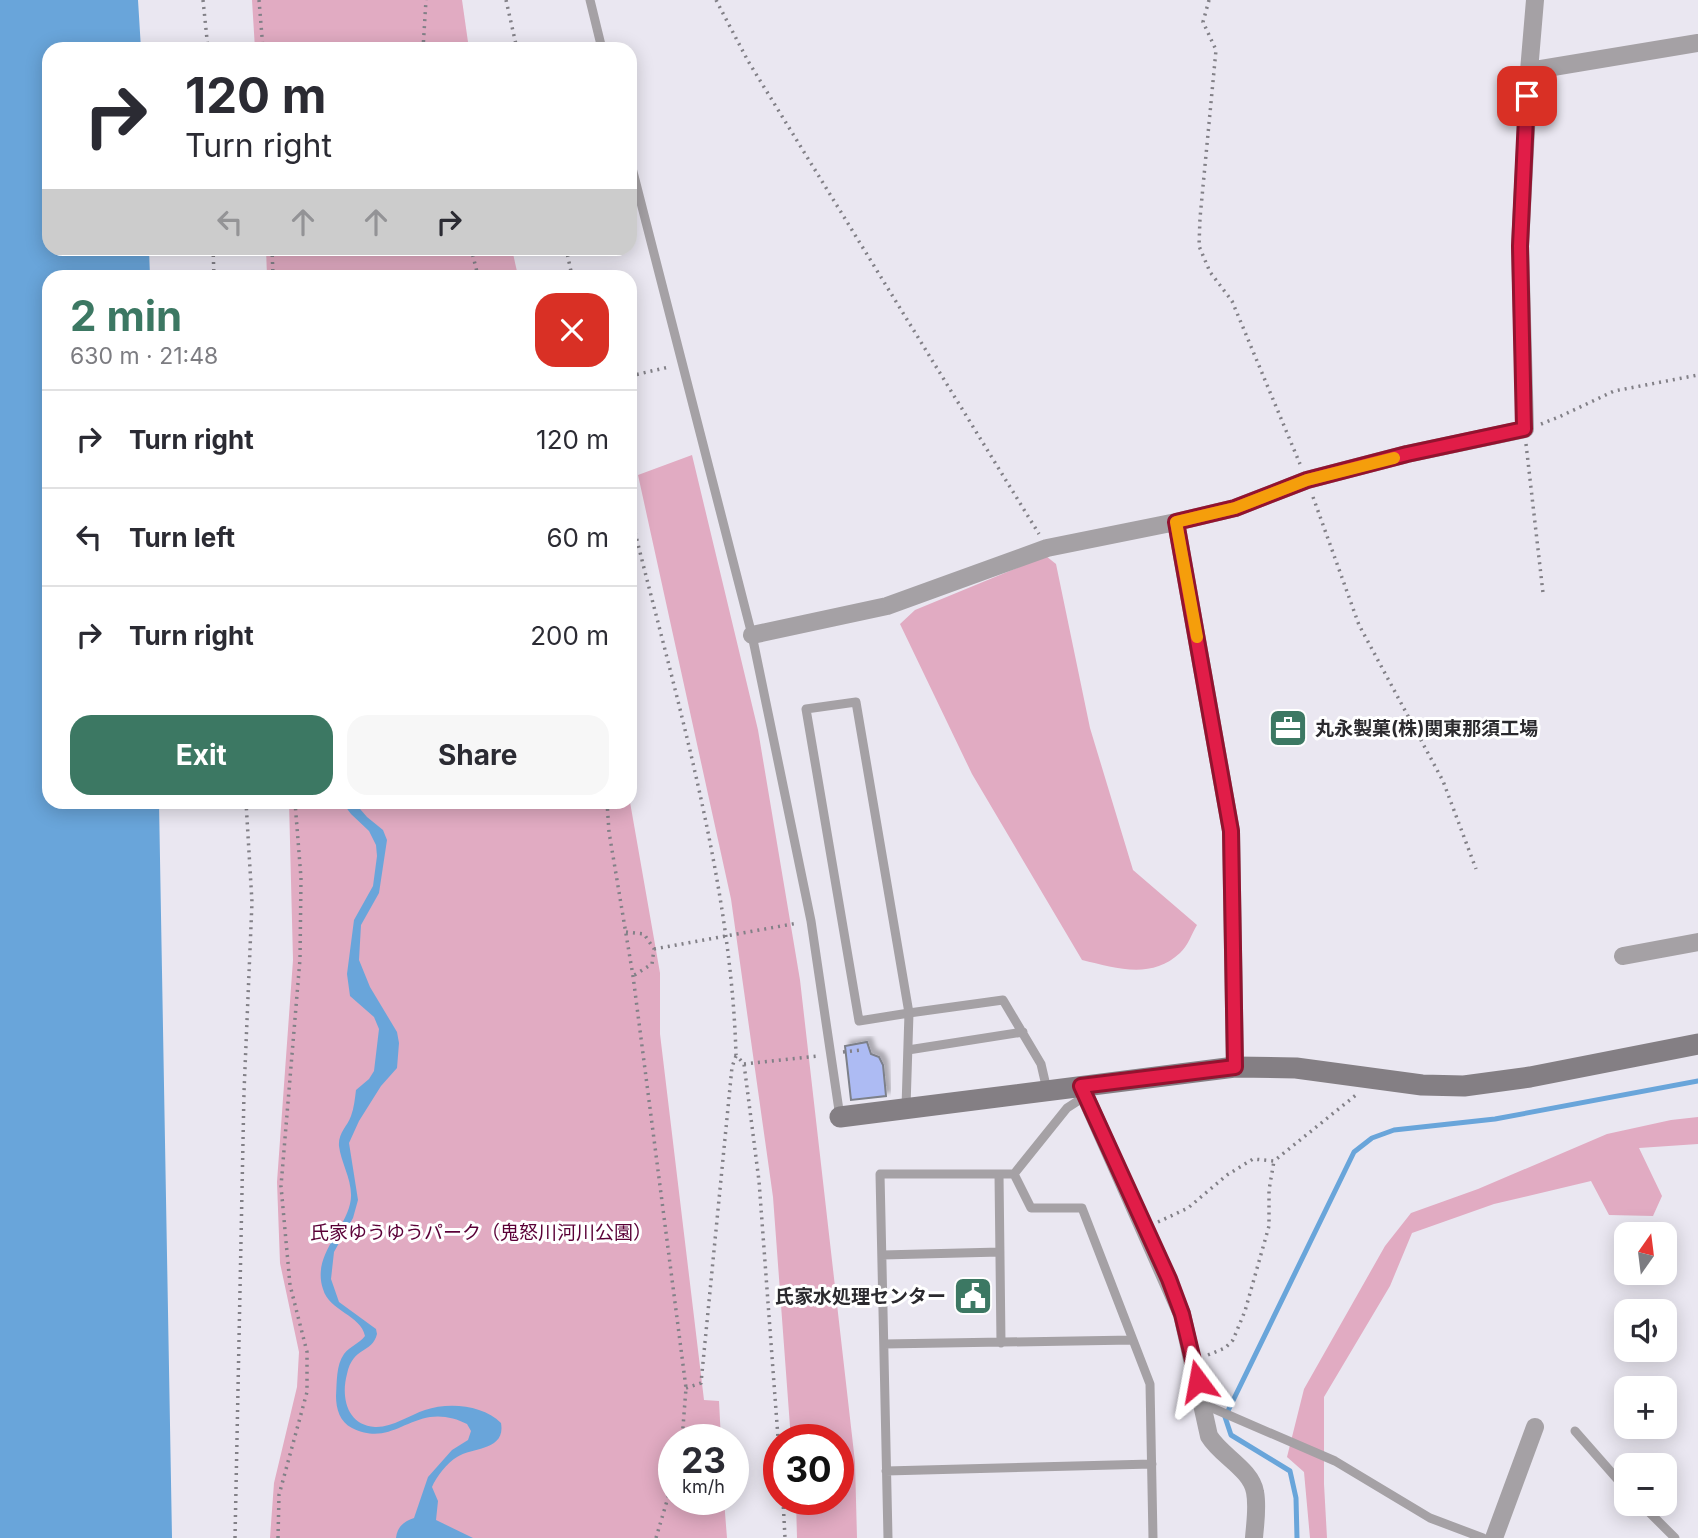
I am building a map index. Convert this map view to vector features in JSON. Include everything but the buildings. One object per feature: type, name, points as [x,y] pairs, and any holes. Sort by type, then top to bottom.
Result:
[{"type":"street","points":[[752,635],[887,606],[1047,548],[1235,508],[1307,480],[1407,454],[1524,429],[1520,246],[1535,0]]},
{"type":"street","points":[[1529,71],[1698,43]]},
{"type":"street","points":[[1176,522],[1231,831],[1235,1067]]},
{"type":"street","points":[[1623,956],[1698,942]]},
{"type":"street","points":[[840,1117],[1047,1091],[1082,1091],[1235,1067],[1296,1068],[1422,1086],[1464,1086],[1530,1077],[1698,1044]]},
{"type":"street","points":[[1082,1091],[1182,1314],[1193,1359],[1210,1406],[1209,1436],[1250,1479],[1255,1492],[1254,1538]]},
{"type":"street","points":[[1494,1538],[1535,1427]]},
{"type":"lane","points":[[590,0],[600,42]]},
{"type":"lane","points":[[637,188],[752,635],[811,921],[840,1117]]},
{"type":"lane","points":[[906,1107],[909,1013],[856,702],[806,709],[859,1021],[909,1013],[1003,1000],[1041,1064],[1047,1091]]},
{"type":"lane","points":[[908,1050],[1023,1032]]},
{"type":"lane","points":[[1014,1174],[1082,1091]]},
{"type":"lane","points":[[888,1538],[880,1174],[1014,1174]]},
{"type":"lane","points":[[999,1174],[1001,1343]]},
{"type":"lane","points":[[1014,1174],[1031,1208],[1082,1208],[1150,1384],[1153,1538]]},
{"type":"lane","points":[[882,1255],[1000,1252]]},
{"type":"lane","points":[[884,1345],[1133,1340]]},
{"type":"lane","points":[[1210,1406],[1335,1461],[1430,1518],[1483,1538]]},
{"type":"lane","points":[[1575,1431],[1614,1475]]},
{"type":"lane","points":[[886,1471],[1152,1464]]},
{"type":"lane","points":[[1653,1516],[1675,1538]]},
{"type":"path","points":[[203,0],[207,42]]},
{"type":"path","points":[[259,0],[262,42]]},
{"type":"path","points":[[423,42],[426,0]]},
{"type":"path","points":[[506,0],[515,42]]},
{"type":"path","points":[[716,0],[748,61],[1047,548]]},
{"type":"path","points":[[1209,0],[1203,22],[1216,50],[1199,246],[1210,272],[1232,301],[1307,480],[1359,625],[1443,781],[1476,869]]},
{"type":"path","points":[[637,374],[681,364]]},
{"type":"path","points":[[1543,593],[1524,429],[1559,417],[1614,391],[1698,375]]},
{"type":"path","points":[[637,541],[694,774],[727,936],[736,1055],[732,1067],[701,1383],[686,1388]]},
{"type":"path","points":[[235,1538],[244,1092],[252,902],[246,809]]},
{"type":"path","points":[[278,1538],[279,1495],[307,1392],[307,1352],[290,1285],[281,1186],[300,959],[301,878],[296,809]]},
{"type":"path","points":[[607,809],[633,976],[686,1388],[683,1424]]},
{"type":"path","points":[[654,949],[811,921]]},
{"type":"path","points":[[626,932],[644,934],[654,949],[652,964],[633,976]]},
{"type":"path","points":[[837,1053],[861,1050]]},
{"type":"path","points":[[736,1055],[744,1064],[759,1181],[777,1424]]},
{"type":"path","points":[[744,1064],[825,1055]]},
{"type":"path","points":[[1193,1359],[1213,1354],[1233,1340],[1245,1311],[1269,1226],[1269,1189],[1274,1161],[1360,1092]]},
{"type":"path","points":[[1145,1228],[1188,1208],[1227,1175],[1253,1160],[1274,1161]]},
{"type":"path","points":[[656,1538],[663,1515]]},
{"type":"path","points":[[783,1515],[785,1538]]},
{"type":"green space","points":[[252,0],[462,0],[468,42],[255,42]]},
{"type":"green space","points":[[266,256],[514,256],[517,270],[267,270]]},
{"type":"green space","points":[[692,455],[758,730],[800,980],[851,1424],[790,1424],[773,1197],[731,899],[638,475]]},
{"type":"green space","points":[[1046,556],[1056,564],[1090,728],[1133,870],[1197,925],[1183,950],[1157,967],[1133,970],[1082,960],[972,774],[900,624],[915,610]]},
{"type":"green space","name":"氏家ゆうゆうパーク（鬼怒川河川公園）","points":[[289,809],[631,809],[660,973],[660,1034],[704,1400],[719,1401],[720,1424],[658,1424],[658,1515],[725,1515],[727,1538],[270,1538],[274,1483],[297,1387],[299,1352],[280,1263],[277,1182],[293,960]]},
{"type":"green space","points":[[1698,1117],[1698,1144],[1639,1148],[1662,1196],[1653,1216],[1609,1215],[1591,1181],[1494,1204],[1412,1233],[1390,1286],[1324,1397],[1327,1538],[1310,1538],[1304,1472],[1287,1457],[1304,1389],[1385,1246],[1411,1213],[1478,1189],[1607,1134]]},
{"type":"green space","points":[[854,1453],[857,1538],[797,1538],[796,1515],[854,1515]]},
{"type":"water","points":[[0,0],[138,0],[141,42],[42,42],[42,256],[149,256],[150,270],[42,270],[42,809],[159,809],[172,1538],[0,1538]]},
{"type":"water","points":[[347,809],[360,809],[383,830],[387,840],[379,893],[361,925],[359,960],[370,987],[397,1032],[399,1043],[397,1068],[381,1086],[349,1143],[358,1200],[353,1218],[334,1252],[331,1279],[339,1302],[376,1329],[377,1334],[371,1345],[358,1354],[350,1365],[345,1383],[346,1400],[352,1415],[358,1421],[375,1427],[444,1406],[475,1409],[501,1423],[498,1439],[486,1447],[453,1460],[442,1470],[432,1487],[438,1501],[436,1520],[473,1538],[396,1538],[402,1525],[414,1518],[428,1477],[452,1450],[468,1440],[471,1431],[467,1424],[435,1416],[374,1434],[352,1428],[344,1422],[337,1406],[337,1374],[341,1358],[365,1336],[358,1323],[326,1296],[321,1277],[322,1266],[350,1204],[351,1189],[339,1141],[352,1113],[356,1090],[374,1071],[379,1029],[374,1017],[350,996],[347,974],[354,920],[373,886],[377,856],[376,845],[369,831]]},
{"type":"waterway","points":[[1297,1538],[1296,1498],[1290,1471],[1231,1435],[1225,1417],[1354,1152],[1372,1138],[1394,1130],[1495,1119],[1698,1081]]},
{"type":"slow traffic","points":[[1197,637],[1176,522],[1235,508],[1307,480],[1394,458]]},
{"type":"place","name":"丸永製菓(株)関東那須工場","points":[[1288,728]]},
{"type":"place","name":"氏家水処理センター","points":[[973,1296]]},
{"type":"route","points":[[1198,1381],[1182,1314],[1169,1279],[1081,1086],[1235,1067],[1231,831],[1176,522],[1235,508],[1307,480],[1407,454],[1524,429],[1520,246],[1527,96]]}]
